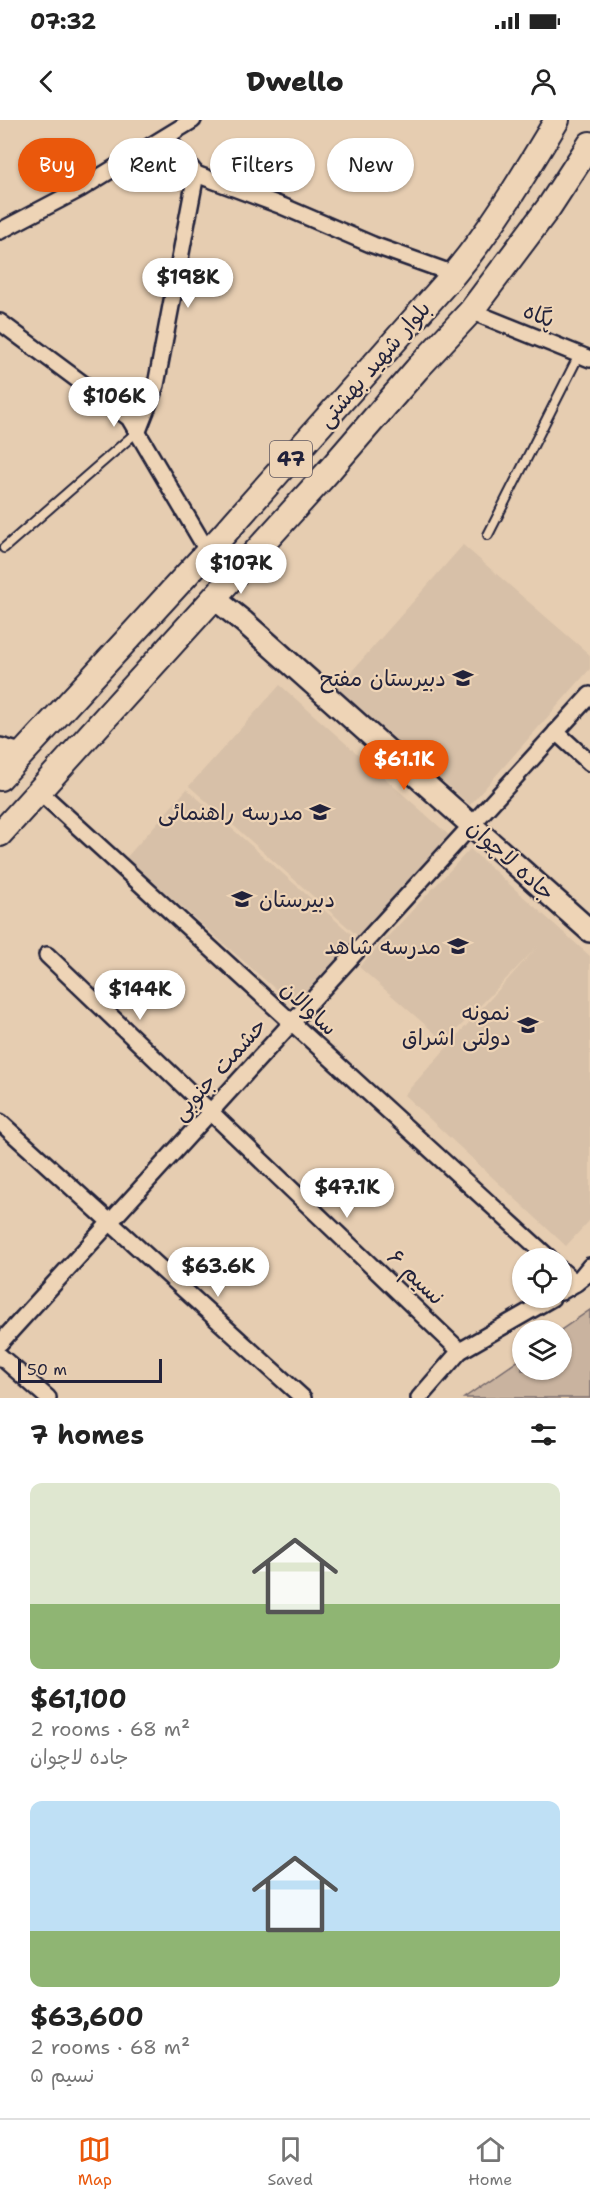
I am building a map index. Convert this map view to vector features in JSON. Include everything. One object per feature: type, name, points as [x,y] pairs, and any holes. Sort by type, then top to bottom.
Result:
[{"type":"main road","name":"بلوار شهید بهشتی","points":[[0,778],[10,752],[207,552],[454,274],[480,243],[510,200],[557,120]]},
{"type":"main road","name":"بلوار شهید بهشتی","points":[[214,598],[471,311],[549,207],[590,145]]},
{"type":"main road","points":[[170,591],[172,608],[182,615],[197,616]]},
{"type":"main road","name":"47","points":[[0,834],[214,598]]},
{"type":"street","points":[[167,138],[193,120]]},
{"type":"street","points":[[0,231],[108,173]]},
{"type":"street","points":[[198,175],[282,206],[372,246],[454,274]]},
{"type":"street","points":[[138,431],[156,385],[193,192]]},
{"type":"street","name":"پگاه","points":[[471,311],[584,357]]},
{"type":"street","points":[[0,322],[129,418],[207,552]]},
{"type":"street","name":"جاده لاچوان","points":[[214,598],[244,622],[590,931]]},
{"type":"street","name":"حشمت جنوبی","points":[[0,1343],[590,694]]},
{"type":"street","points":[[556,732],[590,763]]},
{"type":"street","name":"ساوالان","points":[[39,790],[538,1248]]},
{"type":"street","name":"نسیم ۶","points":[[47,955],[460,1351]]},
{"type":"street","points":[[0,1122],[303,1398]]},
{"type":"street","points":[[576,1283],[590,1266]]},
{"type":"street","points":[[572,1285],[590,1272]]},
{"type":"street","points":[[572,1280],[576,1283]]},
{"type":"street","points":[[419,1398],[460,1351],[535,1308]]},
{"type":"street","points":[[0,1356],[48,1398]]},
{"type":"lane","points":[[488,535],[584,357]]},
{"type":"lane","points":[[4,548],[138,431]]},
{"type":"shaded area","name":"دبیرستان مفتح","points":[[463,545],[590,655],[590,669],[470,805],[337,688]]},
{"type":"shaded area","name":"مدرسه راهنمائی","points":[[280,685],[451,837],[360,938],[189,786]]},
{"type":"shaded area","name":"دبیرستان","points":[[187,789],[358,940],[297,1008],[126,858]]},
{"type":"shaded area","name":"نمونه دولتی اشراق","points":[[470,849],[590,956],[590,1220],[566,1246],[404,1095],[537,947],[445,1042],[359,967]]},
{"type":"shaded area","points":[[590,1310],[590,1398],[464,1398],[512,1365],[512,1380],[572,1380],[572,1322]]},
{"type":"place","name":"دبیرستان مفتح","points":[[463,678]]},
{"type":"place","name":"مدرسه راهنمائی","points":[[320,812]]},
{"type":"place","name":"دبیرستان","points":[[242,899]]},
{"type":"place","name":"مدرسه شاهد","points":[[458,946]]},
{"type":"place","name":"نمونه دولتی اشراق","points":[[528,1025]]}]
